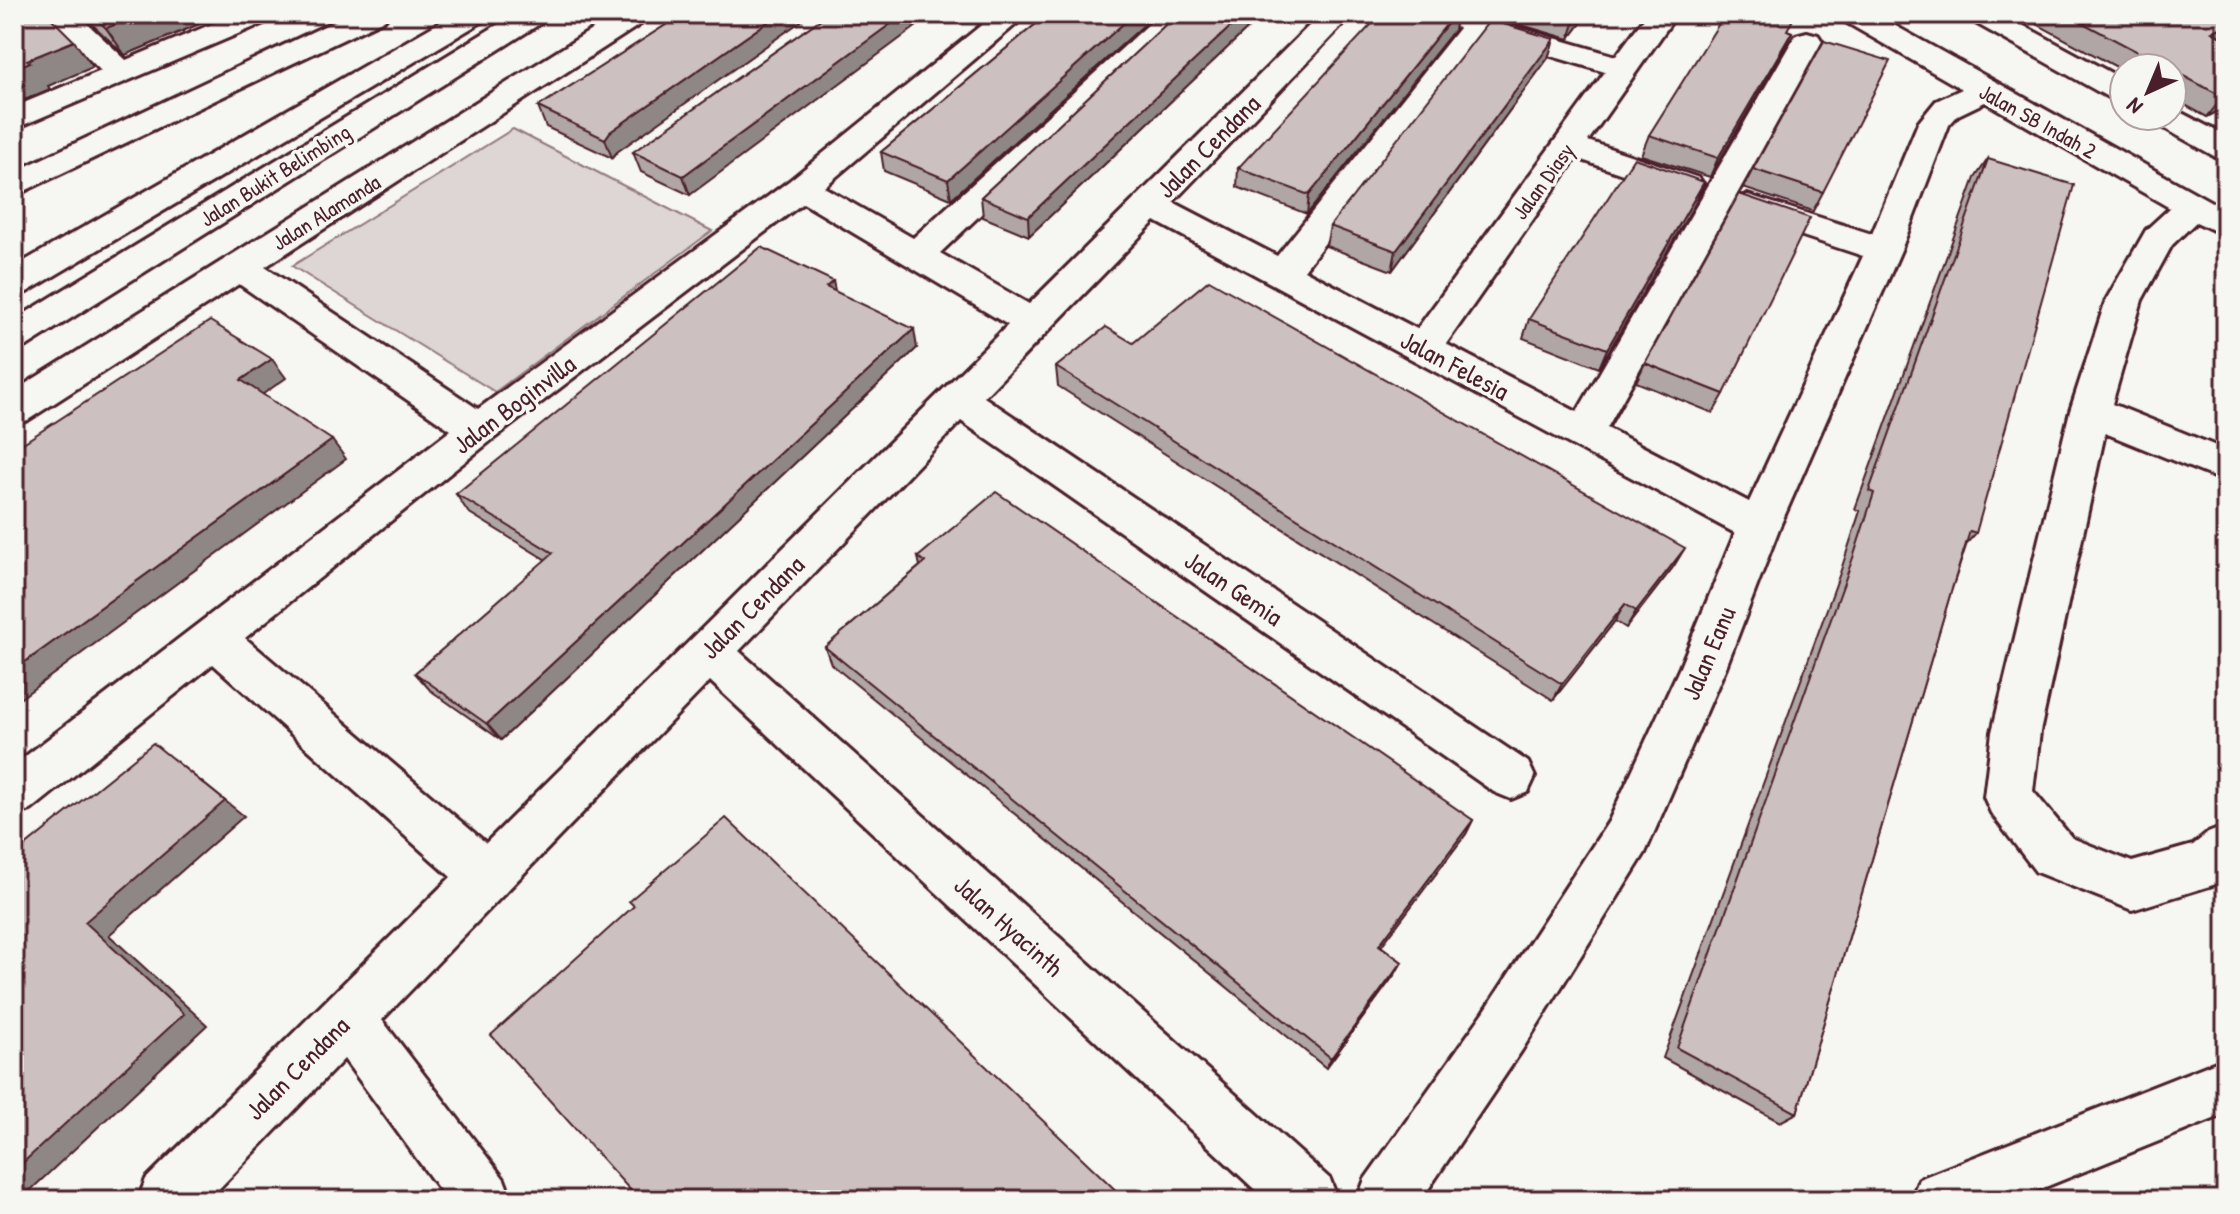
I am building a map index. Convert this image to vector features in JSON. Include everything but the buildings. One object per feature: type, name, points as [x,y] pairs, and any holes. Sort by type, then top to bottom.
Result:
[{"type":"street","points":[[60,14],[121,73]]},
{"type":"street","points":[[14,119],[261,14]]},
{"type":"street","points":[[14,185],[374,14]]},
{"type":"street","name":"Jalan Bukit Belimbing","points":[[14,283],[475,14]]},
{"type":"street","name":"Jalan Bukit Belimbing","points":[[14,337],[536,14]]},
{"type":"street","name":"Jalan Alamanda","points":[[14,410],[637,14]]},
{"type":"street","name":"Jalan Boginvilla","points":[[14,794],[479,429],[801,188],[1013,14]]},
{"type":"street","points":[[916,255],[1177,14]]},
{"type":"street","points":[[1442,14],[1482,20],[1624,68]]},
{"type":"street","name":"Jalan Diasy","points":[[1423,348],[1662,14]]},
{"type":"street","name":"Jalan SB Indah 2","points":[[1852,14],[2209,216]]},
{"type":"street","points":[[1980,14],[2108,84]]},
{"type":"street","name":"Jalan Cendana","points":[[167,1200],[1334,15]]},
{"type":"street","points":[[1282,274],[1482,20]]},
{"type":"street","points":[[1584,434],[1807,41]]},
{"type":"street","name":"Jalan Eanu","points":[[1386,1200],[1503,1031],[1627,837],[1703,667],[1759,526],[1883,250],[1934,123],[1947,108],[1984,91]]},
{"type":"street","points":[[2188,128],[2226,149]]},
{"type":"street","points":[[1569,145],[1883,250]]},
{"type":"street","points":[[801,188],[1034,323]]},
{"type":"street","name":"Jalan Felesia","points":[[1150,204],[1759,526]]},
{"type":"street","points":[[2209,216],[2158,238],[2124,300],[2090,411],[2016,732],[2008,797],[2054,855],[2132,886],[2207,865],[2226,849]]},
{"type":"street","points":[[240,267],[479,429]]},
{"type":"street","name":"Jalan Gemia","points":[[958,399],[1511,777]]},
{"type":"street","points":[[2090,411],[2226,467]]},
{"type":"street","points":[[213,637],[487,876]]},
{"type":"street","name":"Jalan Hyacinth","points":[[708,651],[1309,1200]]},
{"type":"street","points":[[347,1018],[483,1200]]},
{"type":"street","points":[[1940,1200],[2226,1086]]},
{"type":"shaded area","points":[[513,129],[712,231],[495,392],[292,266]]}]
